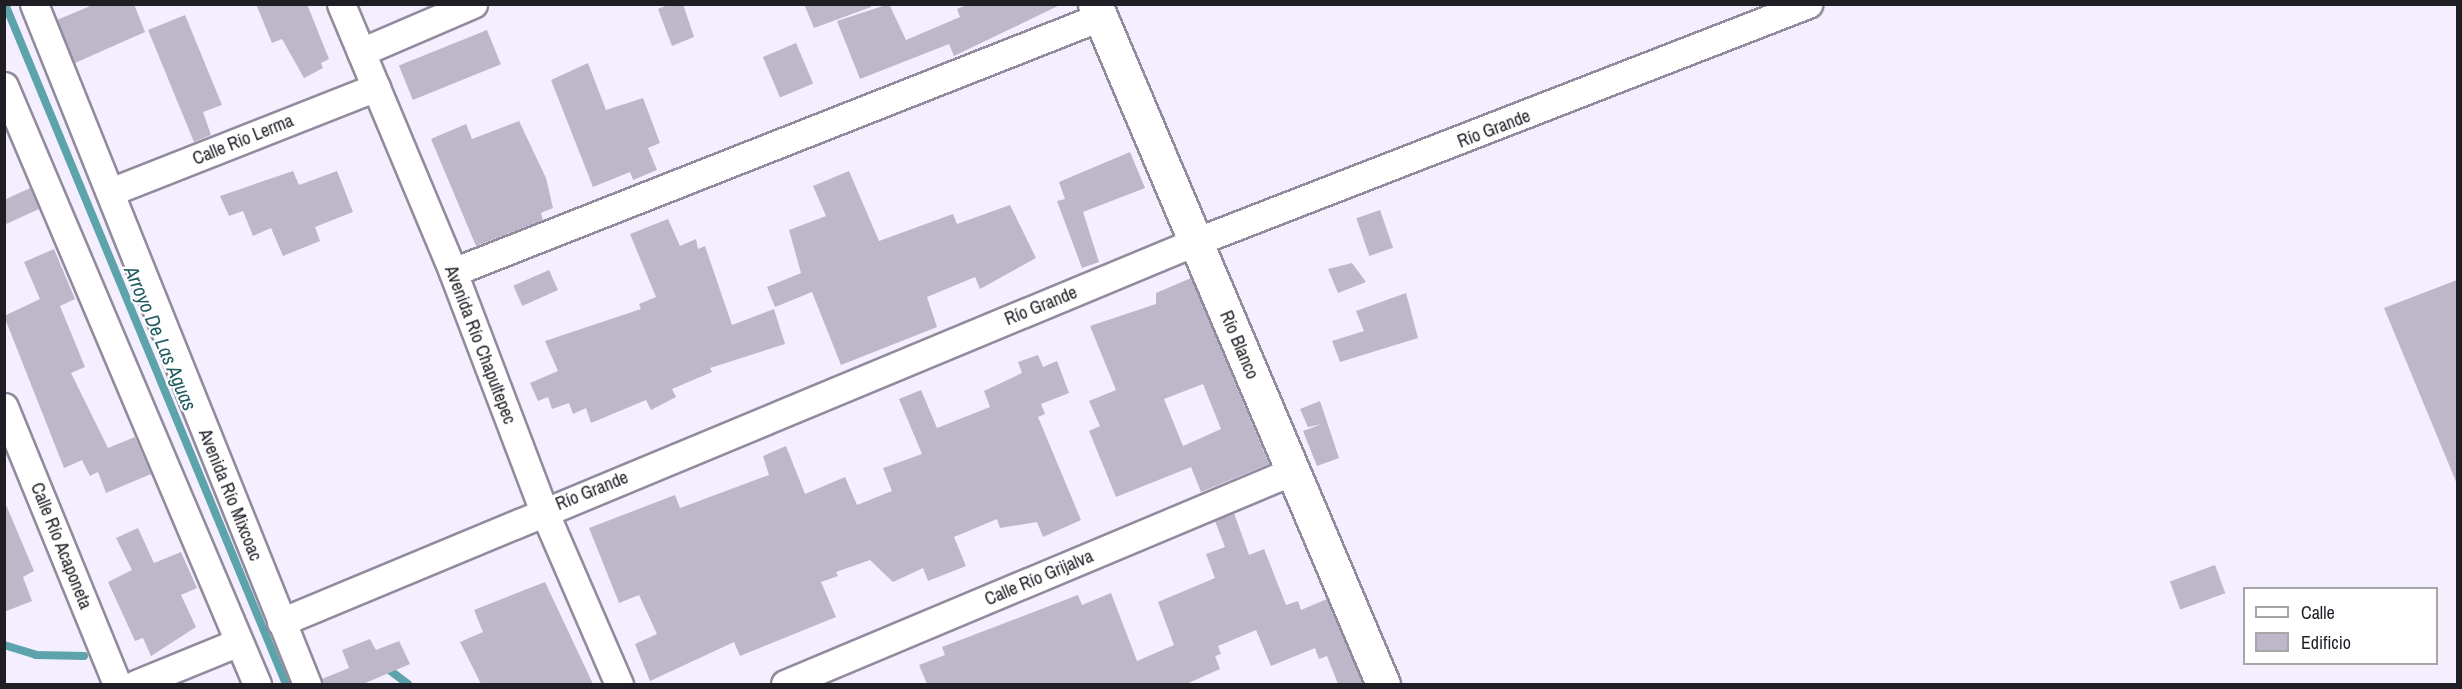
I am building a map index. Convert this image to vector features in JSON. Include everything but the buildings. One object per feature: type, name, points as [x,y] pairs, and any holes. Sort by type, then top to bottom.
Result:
[{"type":"street","name":"Avenida Río Mixcoac","points":[[34,4],[281,622],[308,684]]},
{"type":"street","name":"Avenida Río Chapultepec","points":[[341,4],[453,272],[544,511],[619,684]]},
{"type":"street","points":[[361,52],[473,4]]},
{"type":"street","name":"Río Grande","points":[[281,622],[1195,242],[1808,4]]},
{"type":"street","points":[[453,272],[1097,11]]},
{"type":"street","name":"Río Blanco","points":[[1097,11],[1383,684]]},
{"type":"street","points":[[4,86],[257,684]]},
{"type":"street","name":"Calle Río Lerma","points":[[110,192],[376,87]]},
{"type":"street","name":"Calle Río Acaponeta","points":[[4,407],[117,684]]},
{"type":"street","name":"Calle Río Grijalva","points":[[785,684],[1293,471]]},
{"type":"street","points":[[136,684],[239,642]]},
{"type":"waterway","name":"Arroyo De Las Aguas","points":[[5,4],[286,684]]},
{"type":"waterway","points":[[4,645],[36,655],[84,656]]},
{"type":"waterway","points":[[384,666],[408,684]]}]
